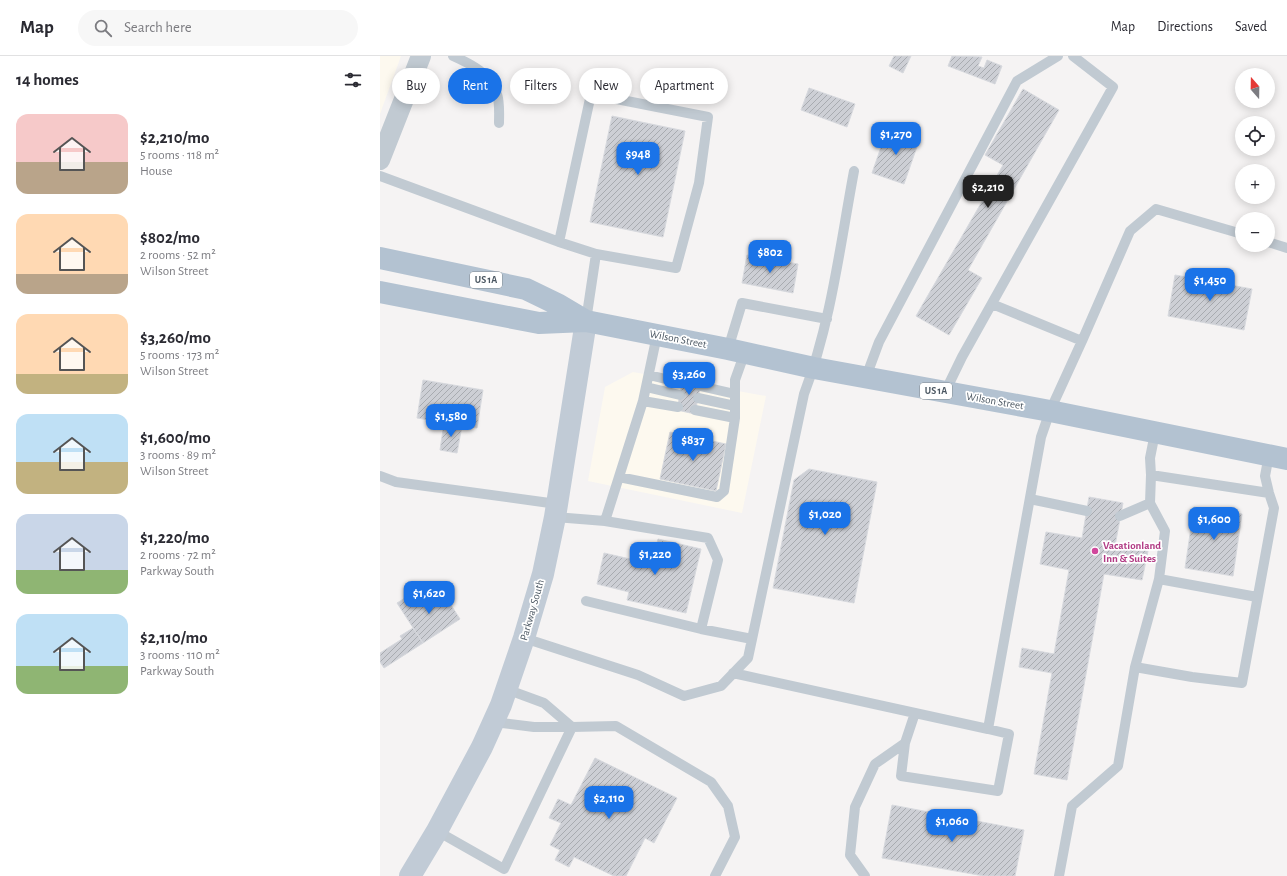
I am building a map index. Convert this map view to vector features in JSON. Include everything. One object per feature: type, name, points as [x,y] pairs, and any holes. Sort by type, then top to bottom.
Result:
[{"type":"main road","name":"Wilson Street","points":[[380,258],[526,289],[559,305],[586,321]]},
{"type":"main road","name":"Wilson Street","points":[[380,292],[539,324],[586,321],[814,368],[1050,411],[1282,457]]},
{"type":"main road","name":"Parkway South","points":[[410,876],[468,775],[494,722],[524,638],[543,574],[556,510],[586,321]]},
{"type":"street","points":[[380,160],[421,56]]},
{"type":"lane","points":[[453,56],[484,72],[491,82],[498,95],[499,123]]},
{"type":"lane","points":[[866,377],[879,342],[1017,81],[1058,56]]},
{"type":"lane","points":[[945,392],[962,357],[1113,87],[1073,56]]},
{"type":"lane","points":[[380,176],[559,242],[596,254],[676,268],[699,183],[708,117],[591,94],[559,242]]},
{"type":"lane","points":[[524,638],[638,675],[684,696],[721,686],[748,658],[804,394],[814,368],[827,319],[854,171]]},
{"type":"lane","points":[[988,729],[1041,437],[1050,411],[1130,231],[1156,208],[1235,232]]},
{"type":"lane","points":[[1275,244],[1287,248]]},
{"type":"lane","points":[[586,321],[596,254]]},
{"type":"lane","points":[[619,476],[716,497],[724,491],[735,418],[735,380],[742,303],[827,319]]},
{"type":"lane","points":[[992,304],[1082,341]]},
{"type":"lane","points":[[605,522],[643,401],[657,335]]},
{"type":"lane","points":[[649,374],[682,382]]},
{"type":"lane","points":[[700,386],[735,394]]},
{"type":"lane","points":[[646,387],[680,394]]},
{"type":"lane","points":[[698,398],[735,406]]},
{"type":"lane","points":[[643,401],[678,408]]},
{"type":"lane","points":[[695,410],[735,418]]},
{"type":"lane","points":[[1059,876],[1072,806],[1118,766],[1135,667],[1159,579],[1165,531],[1150,503],[1150,458],[1155,433]]},
{"type":"lane","points":[[1135,667],[1192,677],[1242,683],[1274,508],[1268,492],[1265,476],[1282,457]]},
{"type":"lane","points":[[1151,475],[1268,492]]},
{"type":"lane","points":[[380,476],[396,482],[556,510],[605,522],[708,538],[718,560],[701,629]]},
{"type":"lane","points":[[1030,499],[1087,511]]},
{"type":"lane","points":[[1120,516],[1150,503]]},
{"type":"lane","points":[[1159,579],[1258,597]]},
{"type":"lane","points":[[586,601],[701,629],[752,639]]},
{"type":"lane","points":[[733,673],[988,729],[1009,734],[998,791],[901,776],[905,743],[915,713]]},
{"type":"lane","points":[[506,689],[544,703],[572,727]]},
{"type":"lane","points":[[494,722],[534,727],[616,726],[712,782],[728,806],[735,837],[714,876]]},
{"type":"lane","points":[[437,831],[504,870],[572,727]]},
{"type":"lane","points":[[865,876],[850,856],[855,807],[875,764],[905,743]]},
{"type":"shaded area","points":[[380,56],[401,56],[397,68],[392,68],[392,81],[380,114]]},
{"type":"shaded area","points":[[633,372],[766,396],[742,513],[588,481],[605,387]]},
{"type":"building","points":[[894,56],[911,56],[903,73],[889,66]]},
{"type":"building","points":[[952,56],[982,57],[978,66],[984,68],[987,60],[1002,66],[995,84],[948,66]]},
{"type":"building","points":[[809,88],[855,104],[847,127],[801,110]]},
{"type":"building","points":[[1023,89],[1059,110],[968,270],[982,278],[949,335],[916,316],[1003,165],[985,155]]},
{"type":"building","points":[[612,116],[685,131],[663,237],[590,222]]},
{"type":"building","points":[[888,127],[920,138],[904,184],[872,173]]},
{"type":"building","points":[[747,255],[798,264],[793,293],[742,283]]},
{"type":"building","points":[[1175,275],[1252,289],[1244,330],[1168,316]]},
{"type":"building","points":[[683,378],[701,382],[695,414],[677,410]]},
{"type":"building","points":[[423,380],[483,390],[477,428],[417,418]]},
{"type":"building","points":[[444,423],[462,426],[457,453],[440,450]]},
{"type":"building","points":[[670,432],[726,444],[716,491],[660,479]]},
{"type":"building","points":[[809,469],[877,482],[854,603],[773,588],[794,480]]},
{"type":"building","points":[[1089,497],[1123,503],[1115,546],[1148,551],[1142,580],[1104,574],[1067,780],[1034,774],[1052,673],[1019,667],[1022,648],[1054,654],[1069,570],[1040,564],[1046,532],[1082,538]]},
{"type":"building","points":[[1194,507],[1242,514],[1233,576],[1185,568]]},
{"type":"building","points":[[658,539],[701,549],[686,613],[627,600],[629,592],[597,584],[604,553],[652,564]]},
{"type":"building","points":[[442,591],[460,619],[423,643],[397,603],[413,593],[421,604]]},
{"type":"building","points":[[413,628],[423,643],[384,668],[380,662],[380,653],[402,639],[400,636]]},
{"type":"building","points":[[595,758],[677,798],[654,843],[645,838],[626,876],[614,876],[574,857],[569,867],[555,860],[560,850],[550,845],[561,823],[549,818],[558,799],[571,805]]},
{"type":"building","points":[[892,805],[1024,830],[1015,876],[984,876],[882,858]]},
{"type":"place","name":"Vacationland Inn & Suites","points":[[1095,551]]}]
